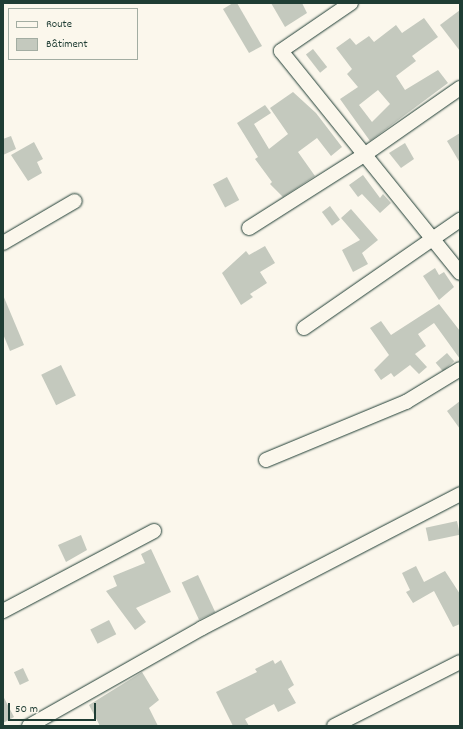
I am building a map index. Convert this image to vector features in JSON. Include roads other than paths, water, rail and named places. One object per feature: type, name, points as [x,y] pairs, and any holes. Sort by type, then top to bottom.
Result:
[{"type":"street","points":[[351,3],[281,51],[364,156],[434,238],[460,273]]},
{"type":"street","points":[[249,228],[364,156],[460,88]]},
{"type":"street","points":[[3,243],[75,201]]},
{"type":"street","points":[[304,328],[460,220]]},
{"type":"street","points":[[266,460],[406,402],[460,369]]},
{"type":"street","points":[[29,726],[202,628],[460,494]]},
{"type":"street","points":[[3,611],[154,531]]},
{"type":"street","points":[[334,726],[460,662]]}]
